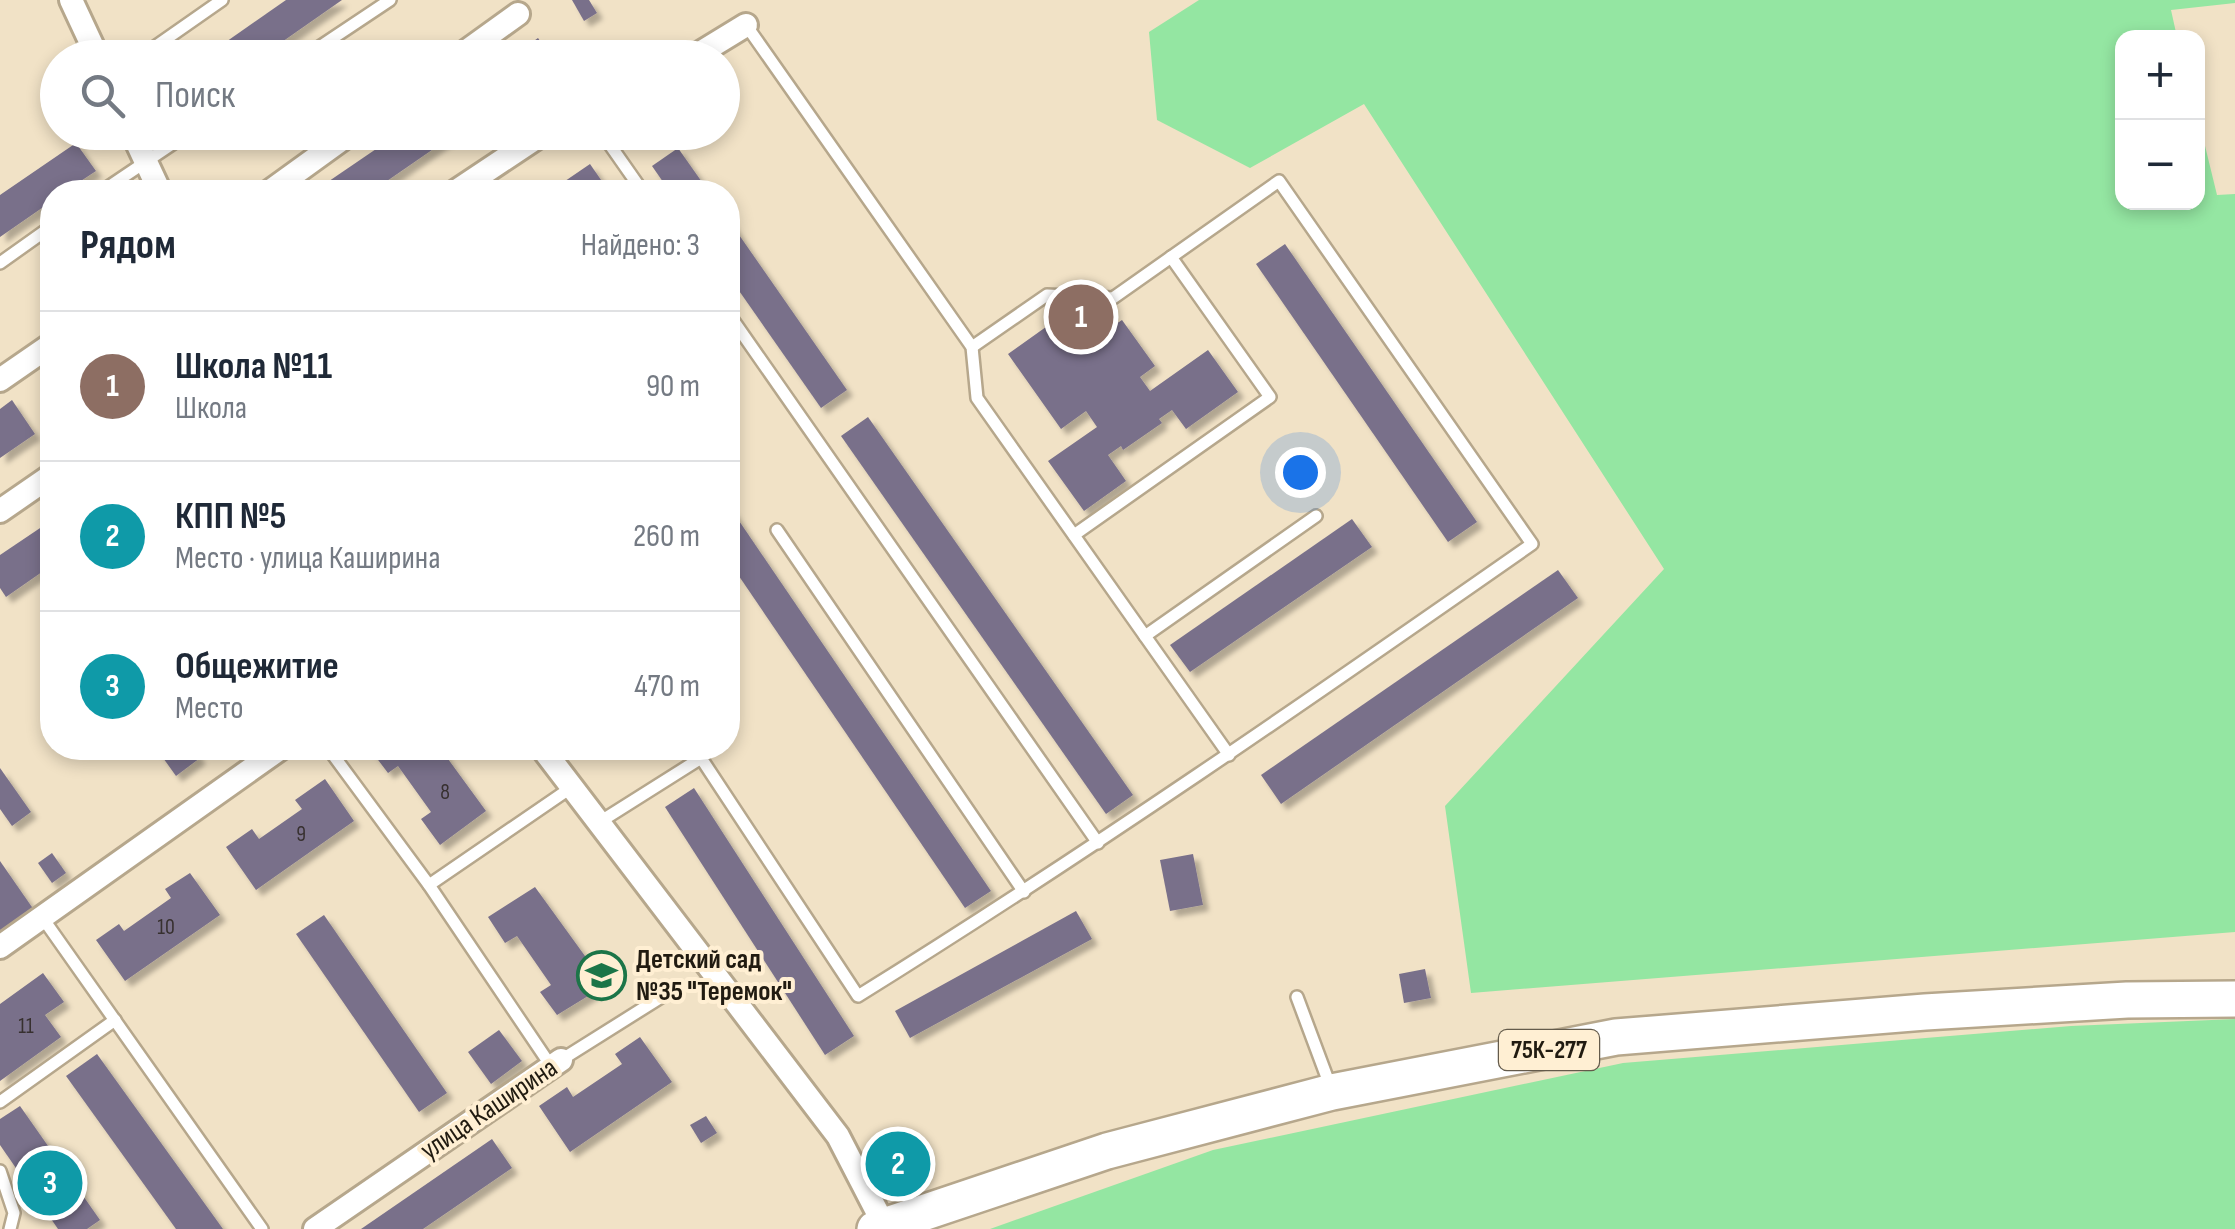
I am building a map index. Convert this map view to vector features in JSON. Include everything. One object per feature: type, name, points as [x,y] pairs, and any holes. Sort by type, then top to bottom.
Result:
[{"type":"main road","name":"75К-277","points":[[879,1227],[1107,1151],[1332,1092],[1616,1036],[1925,1012],[2235,998]]},
{"type":"street","points":[[71,0],[90,40]]},
{"type":"street","points":[[482,40],[518,14]]},
{"type":"street","points":[[721,40],[746,25]]},
{"type":"street","points":[[140,150],[154,180]]},
{"type":"street","points":[[285,180],[327,150]]},
{"type":"street","points":[[472,180],[518,150]]},
{"type":"street","points":[[0,380],[40,352]]},
{"type":"street","points":[[0,511],[40,483]]},
{"type":"street","points":[[0,946],[264,760]]},
{"type":"street","points":[[551,760],[838,1136],[879,1227]]},
{"type":"street","name":"улица Каширина","points":[[315,1229],[556,1063]]},
{"type":"lane","points":[[165,40],[222,0]]},
{"type":"lane","points":[[330,40],[390,0]]},
{"type":"lane","points":[[746,25],[972,348],[977,398],[1229,755]]},
{"type":"lane","points":[[119,180],[164,150]]},
{"type":"lane","points":[[613,150],[634,180]]},
{"type":"lane","points":[[701,760],[858,996],[1098,843],[1532,544],[1280,181],[1114,298],[1047,295],[972,348]]},
{"type":"lane","points":[[0,263],[40,235]]},
{"type":"lane","points":[[1074,536],[1270,397],[1171,257]]},
{"type":"lane","points":[[740,331],[1098,843]]},
{"type":"lane","points":[[1145,636],[1316,516]]},
{"type":"lane","points":[[777,530],[1024,892]]},
{"type":"lane","points":[[337,760],[556,1063]]},
{"type":"lane","points":[[598,823],[697,760]]},
{"type":"lane","points":[[428,885],[572,787]]},
{"type":"lane","points":[[42,917],[262,1229]]},
{"type":"lane","name":"улица Каширина","points":[[556,1063],[666,994]]},
{"type":"lane","points":[[1297,997],[1332,1092]]},
{"type":"lane","points":[[0,1102],[115,1020]]},
{"type":"lane","points":[[0,1171],[14,1213],[10,1229]]},
{"type":"green space","points":[[1199,0],[2235,0],[2171,10],[2175,30],[2115,30],[2115,210],[2205,210],[2205,146],[2217,195],[2235,194],[2235,932],[1471,993],[1445,806],[1664,569],[1364,104],[1250,168],[1157,120],[1149,32]]},
{"type":"green space","points":[[2235,1019],[2235,1229],[990,1229],[1213,1150],[1623,1063],[2071,1026]]},
{"type":"building","points":[[286,0],[342,0],[285,40],[229,40]]},
{"type":"building","points":[[572,0],[589,0],[597,13],[584,21]]},
{"type":"building","points":[[66,150],[81,150],[96,171],[82,180],[40,180],[40,209],[0,237],[0,195]]},
{"type":"building","points":[[375,150],[432,150],[388,180],[331,180]]},
{"type":"building","points":[[679,150],[701,180],[662,180],[652,166]]},
{"type":"building","points":[[590,164],[601,180],[567,180]]},
{"type":"building","points":[[740,236],[847,390],[821,408],[740,292]]},
{"type":"building","points":[[1285,244],[1477,522],[1448,542],[1256,264]]},
{"type":"building","points":[[1067,312],[1078,327],[1096,315],[1107,330],[1122,320],[1155,366],[1140,377],[1150,391],[1208,350],[1238,392],[1186,429],[1172,410],[1159,419],[1162,423],[1123,450],[1121,446],[1108,455],[1126,481],[1084,511],[1048,461],[1097,427],[1086,411],[1061,429],[1008,354]]},
{"type":"building","points":[[12,400],[35,434],[0,458],[0,409]]},
{"type":"building","points":[[868,417],[1133,795],[1106,814],[841,436]]},
{"type":"building","points":[[1352,519],[1372,547],[1190,672],[1170,645]]},
{"type":"building","points":[[740,522],[991,891],[965,908],[740,578]]},
{"type":"building","points":[[40,528],[40,573],[6,597],[0,588],[0,555]]},
{"type":"building","points":[[1558,570],[1578,598],[1281,804],[1261,775]]},
{"type":"building","points":[[165,760],[197,760],[176,776]]},
{"type":"building","points":[[378,760],[449,760],[486,811],[440,845],[421,819],[431,812],[398,766],[388,773]]},
{"type":"building","points":[[0,768],[31,812],[12,826],[0,809]]},
{"type":"building","points":[[325,779],[354,821],[256,890],[226,847],[252,829],[259,839],[302,809],[295,800]]},
{"type":"building","points":[[694,788],[854,1036],[825,1055],[665,807]]},
{"type":"building","points":[[52,853],[66,873],[52,883],[38,863]]},
{"type":"building","points":[[1193,854],[1203,905],[1170,911],[1160,860]]},
{"type":"building","points":[[0,861],[34,910],[0,933]]},
{"type":"building","points":[[190,873],[220,915],[125,981],[96,940],[119,924],[124,931],[171,898],[165,889]]},
{"type":"building","points":[[535,887],[606,985],[557,1015],[540,992],[551,985],[517,936],[505,943],[488,917]]},
{"type":"building","points":[[1076,911],[1092,939],[910,1038],[895,1011]]},
{"type":"building","points":[[324,915],[447,1093],[419,1112],[296,934]]},
{"type":"building","points":[[1425,969],[1431,998],[1404,1003],[1399,974]]},
{"type":"building","points":[[43,973],[64,1002],[45,1015],[61,1037],[0,1081],[0,1004]]},
{"type":"building","points":[[499,1030],[522,1061],[491,1084],[468,1052]]},
{"type":"building","points":[[640,1037],[672,1082],[570,1152],[539,1106],[567,1087],[573,1097],[622,1064],[615,1054]]},
{"type":"building","points":[[97,1054],[223,1229],[176,1229],[66,1076]]},
{"type":"building","points":[[20,1106],[100,1220],[87,1229],[58,1229],[0,1145],[0,1119]]},
{"type":"building","points":[[706,1116],[717,1133],[701,1143],[690,1125]]},
{"type":"building","points":[[492,1139],[512,1168],[423,1229],[361,1229]]},
{"type":"building","points":[[902,1150],[912,1169],[893,1178],[884,1159]]},
{"type":"place","name":"Школа №11","points":[[1081,317]]},
{"type":"place","name":"Детский сад №35 \"Теремок\"","points":[[601,975]]},
{"type":"place","name":"КПП №5","points":[[898,1164]]},
{"type":"place","name":"Общежитие","points":[[50,1183]]}]
